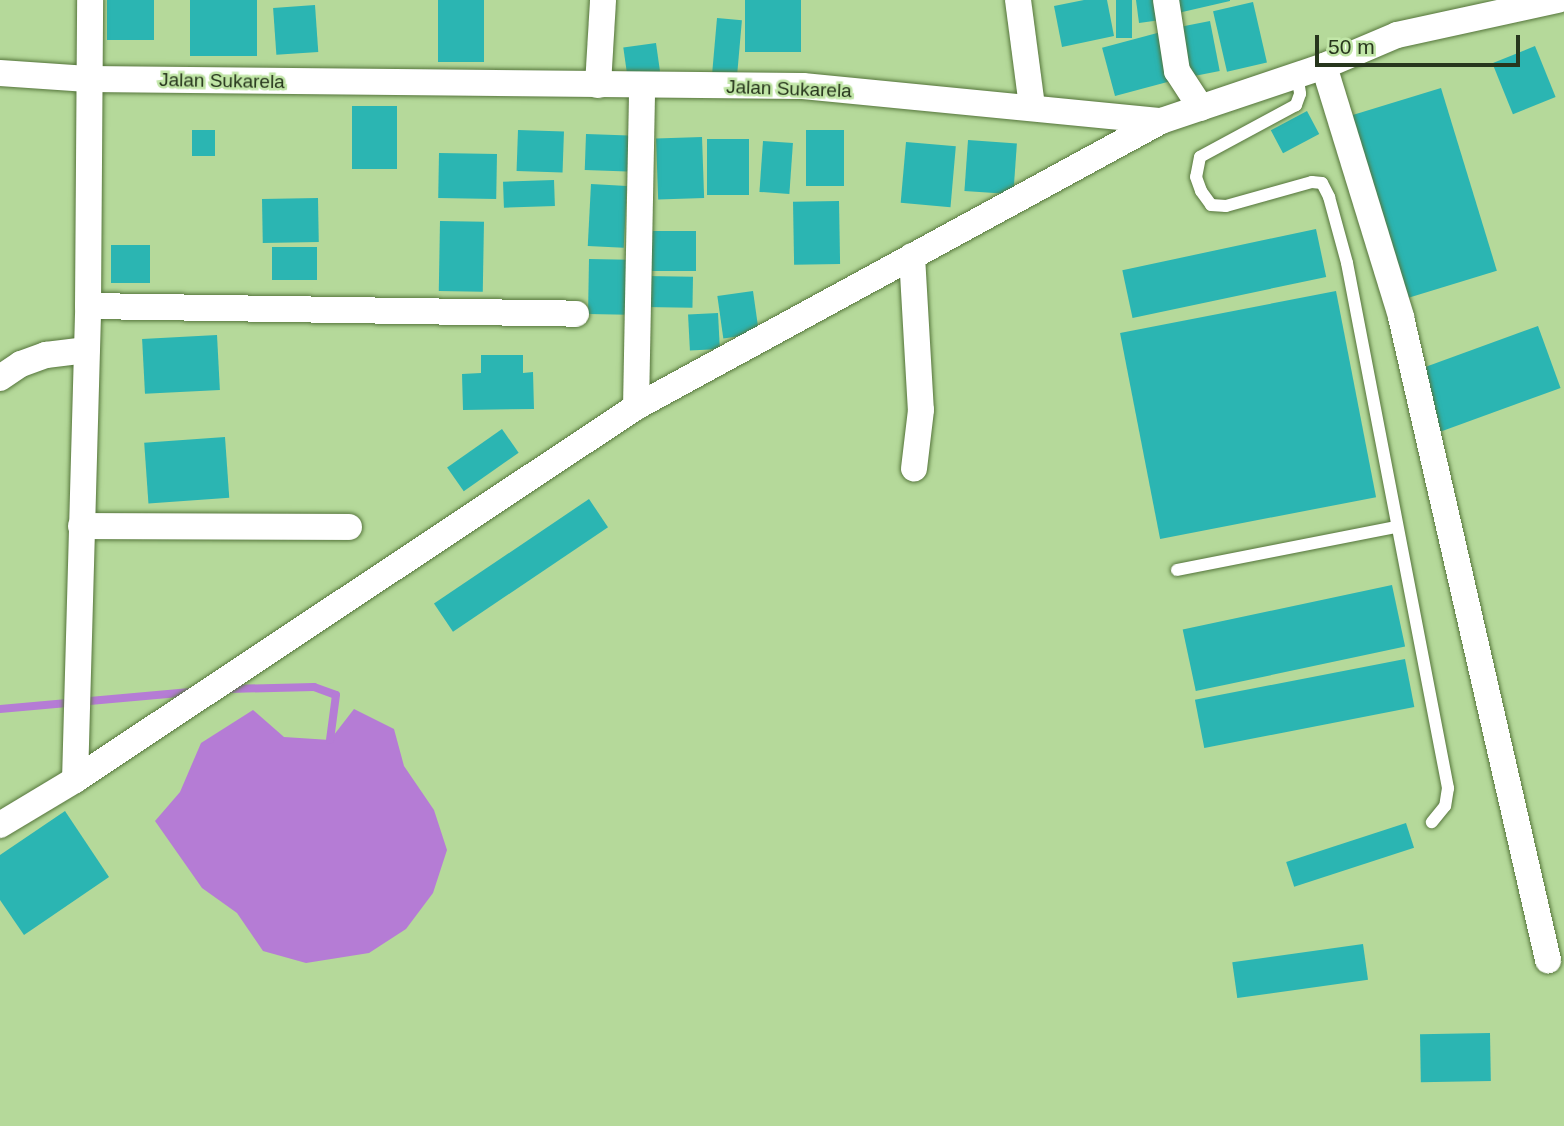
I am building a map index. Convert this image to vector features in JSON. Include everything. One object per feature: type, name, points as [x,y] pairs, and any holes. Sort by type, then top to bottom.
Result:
[{"type":"street","points":[[75,780],[88,306],[90,0]]},
{"type":"street","points":[[598,85],[603,0]]},
{"type":"street","points":[[1018,0],[1032,107]]},
{"type":"street","points":[[1166,0],[1177,71],[1201,108]]},
{"type":"street","name":"Jalan Sukarela","points":[[0,73],[89,79],[803,86],[1161,121],[1324,66],[1397,35],[1558,0]]},
{"type":"street","points":[[1324,66],[1401,317],[1548,960]]},
{"type":"street","points":[[636,407],[642,85]]},
{"type":"street","points":[[0,825],[75,780],[636,407],[1161,121]]},
{"type":"street","points":[[912,256],[921,410],[915,469]]},
{"type":"street","points":[[88,306],[576,314]]},
{"type":"street","points":[[0,378],[21,364],[46,355],[87,350]]},
{"type":"street","points":[[81,526],[349,527]]},
{"type":"lane","points":[[1297,74],[1300,94],[1296,105],[1200,157],[1196,177],[1201,191],[1211,205],[1226,206],[1312,182],[1322,183],[1347,263],[1448,788],[1445,806],[1432,822]]},
{"type":"lane","points":[[1177,570],[1397,527]]},
{"type":"shaded area","points":[[354,709],[394,729],[404,766],[434,810],[447,850],[433,893],[406,929],[369,953],[306,963],[263,951],[237,913],[202,888],[155,821],[180,792],[201,743],[253,710],[284,737],[330,740]]},
{"type":"building","points":[[107,0],[154,0],[154,40],[107,40]]},
{"type":"building","points":[[190,0],[257,0],[257,56],[190,56]]},
{"type":"building","points":[[438,0],[484,0],[484,62],[438,62]]},
{"type":"building","points":[[745,0],[801,0],[801,52],[745,52]]},
{"type":"building","points":[[1084,0],[1107,0],[1114,36],[1062,47],[1054,6]]},
{"type":"building","points":[[1116,0],[1132,0],[1132,38],[1116,38]]},
{"type":"building","points":[[1136,0],[1166,0],[1168,19],[1139,23]]},
{"type":"building","points":[[1175,0],[1230,0],[1230,1],[1178,13]]},
{"type":"building","points":[[1253,2],[1267,62],[1227,72],[1213,11]]},
{"type":"building","points":[[315,5],[318,52],[276,55],[273,8]]},
{"type":"building","points":[[717,18],[742,20],[737,79],[712,77]]},
{"type":"building","points":[[1210,21],[1220,71],[1185,78],[1176,28]]},
{"type":"building","points":[[1161,32],[1174,80],[1115,96],[1102,48]]},
{"type":"building","points":[[656,43],[660,73],[627,77],[623,48]]},
{"type":"building","points":[[1535,46],[1556,97],[1513,114],[1492,63]]},
{"type":"building","points":[[1441,88],[1497,271],[1407,298],[1351,115]]},
{"type":"building","points":[[352,106],[397,106],[397,169],[352,169]]},
{"type":"building","points":[[1307,111],[1319,134],[1283,153],[1271,130]]},
{"type":"building","points":[[192,130],[215,130],[215,156],[192,156]]},
{"type":"building","points":[[518,130],[564,132],[563,173],[517,171]]},
{"type":"building","points":[[806,130],[844,130],[844,186],[806,186]]},
{"type":"building","points":[[586,134],[636,136],[635,172],[585,170]]},
{"type":"building","points":[[702,137],[704,198],[658,200],[656,139]]},
{"type":"building","points":[[707,139],[749,139],[749,195],[707,195]]},
{"type":"building","points":[[968,140],[1017,143],[1013,194],[964,191]]},
{"type":"building","points":[[763,141],[793,143],[789,194],[759,192]]},
{"type":"building","points":[[906,142],[956,146],[950,207],[901,203]]},
{"type":"building","points":[[439,153],[497,154],[496,199],[438,198]]},
{"type":"building","points":[[554,180],[555,206],[504,208],[503,182]]},
{"type":"building","points":[[591,184],[627,186],[624,248],[588,246]]},
{"type":"building","points":[[318,198],[319,242],[263,243],[262,199]]},
{"type":"building","points":[[839,201],[840,264],[794,265],[793,202]]},
{"type":"building","points":[[440,221],[484,222],[483,292],[439,291]]},
{"type":"building","points":[[1316,229],[1326,277],[1133,318],[1122,270]]},
{"type":"building","points":[[644,231],[696,231],[696,271],[644,271]]},
{"type":"building","points":[[111,245],[150,245],[150,283],[111,283]]},
{"type":"building","points":[[272,247],[317,247],[317,280],[272,280]]},
{"type":"building","points":[[589,259],[629,260],[628,315],[588,314]]},
{"type":"building","points":[[645,276],[693,277],[692,308],[644,307]]},
{"type":"building","points":[[753,291],[759,334],[723,339],[717,296]]},
{"type":"building","points":[[1336,291],[1376,497],[1160,539],[1120,333]]},
{"type":"building","points":[[718,313],[720,349],[690,351],[688,315]]},
{"type":"building","points":[[1538,326],[1561,388],[1440,432],[1418,370]]},
{"type":"building","points":[[217,335],[220,390],[145,394],[142,339]]},
{"type":"building","points":[[481,355],[523,355],[523,373],[533,372],[534,409],[463,410],[462,374],[481,373]]},
{"type":"building","points":[[502,429],[519,453],[464,491],[447,467]]},
{"type":"building","points":[[225,437],[229,498],[148,504],[144,443]]},
{"type":"building","points":[[589,499],[608,527],[453,632],[434,604]]},
{"type":"building","points":[[1392,585],[1405,647],[1196,691],[1183,629]]},
{"type":"building","points":[[1405,659],[1414,707],[1204,748],[1195,700]]},
{"type":"building","points":[[65,811],[109,877],[24,935],[0,900],[0,855]]},
{"type":"building","points":[[1406,823],[1414,848],[1294,887],[1286,862]]},
{"type":"building","points":[[1363,944],[1368,980],[1237,998],[1232,962]]},
{"type":"building","points":[[1490,1033],[1491,1081],[1421,1082],[1420,1034]]},
{"type":"waterway","points":[[227,689],[314,687],[336,695],[330,740]]},
{"type":"waterway","points":[[0,709],[190,692]]}]
